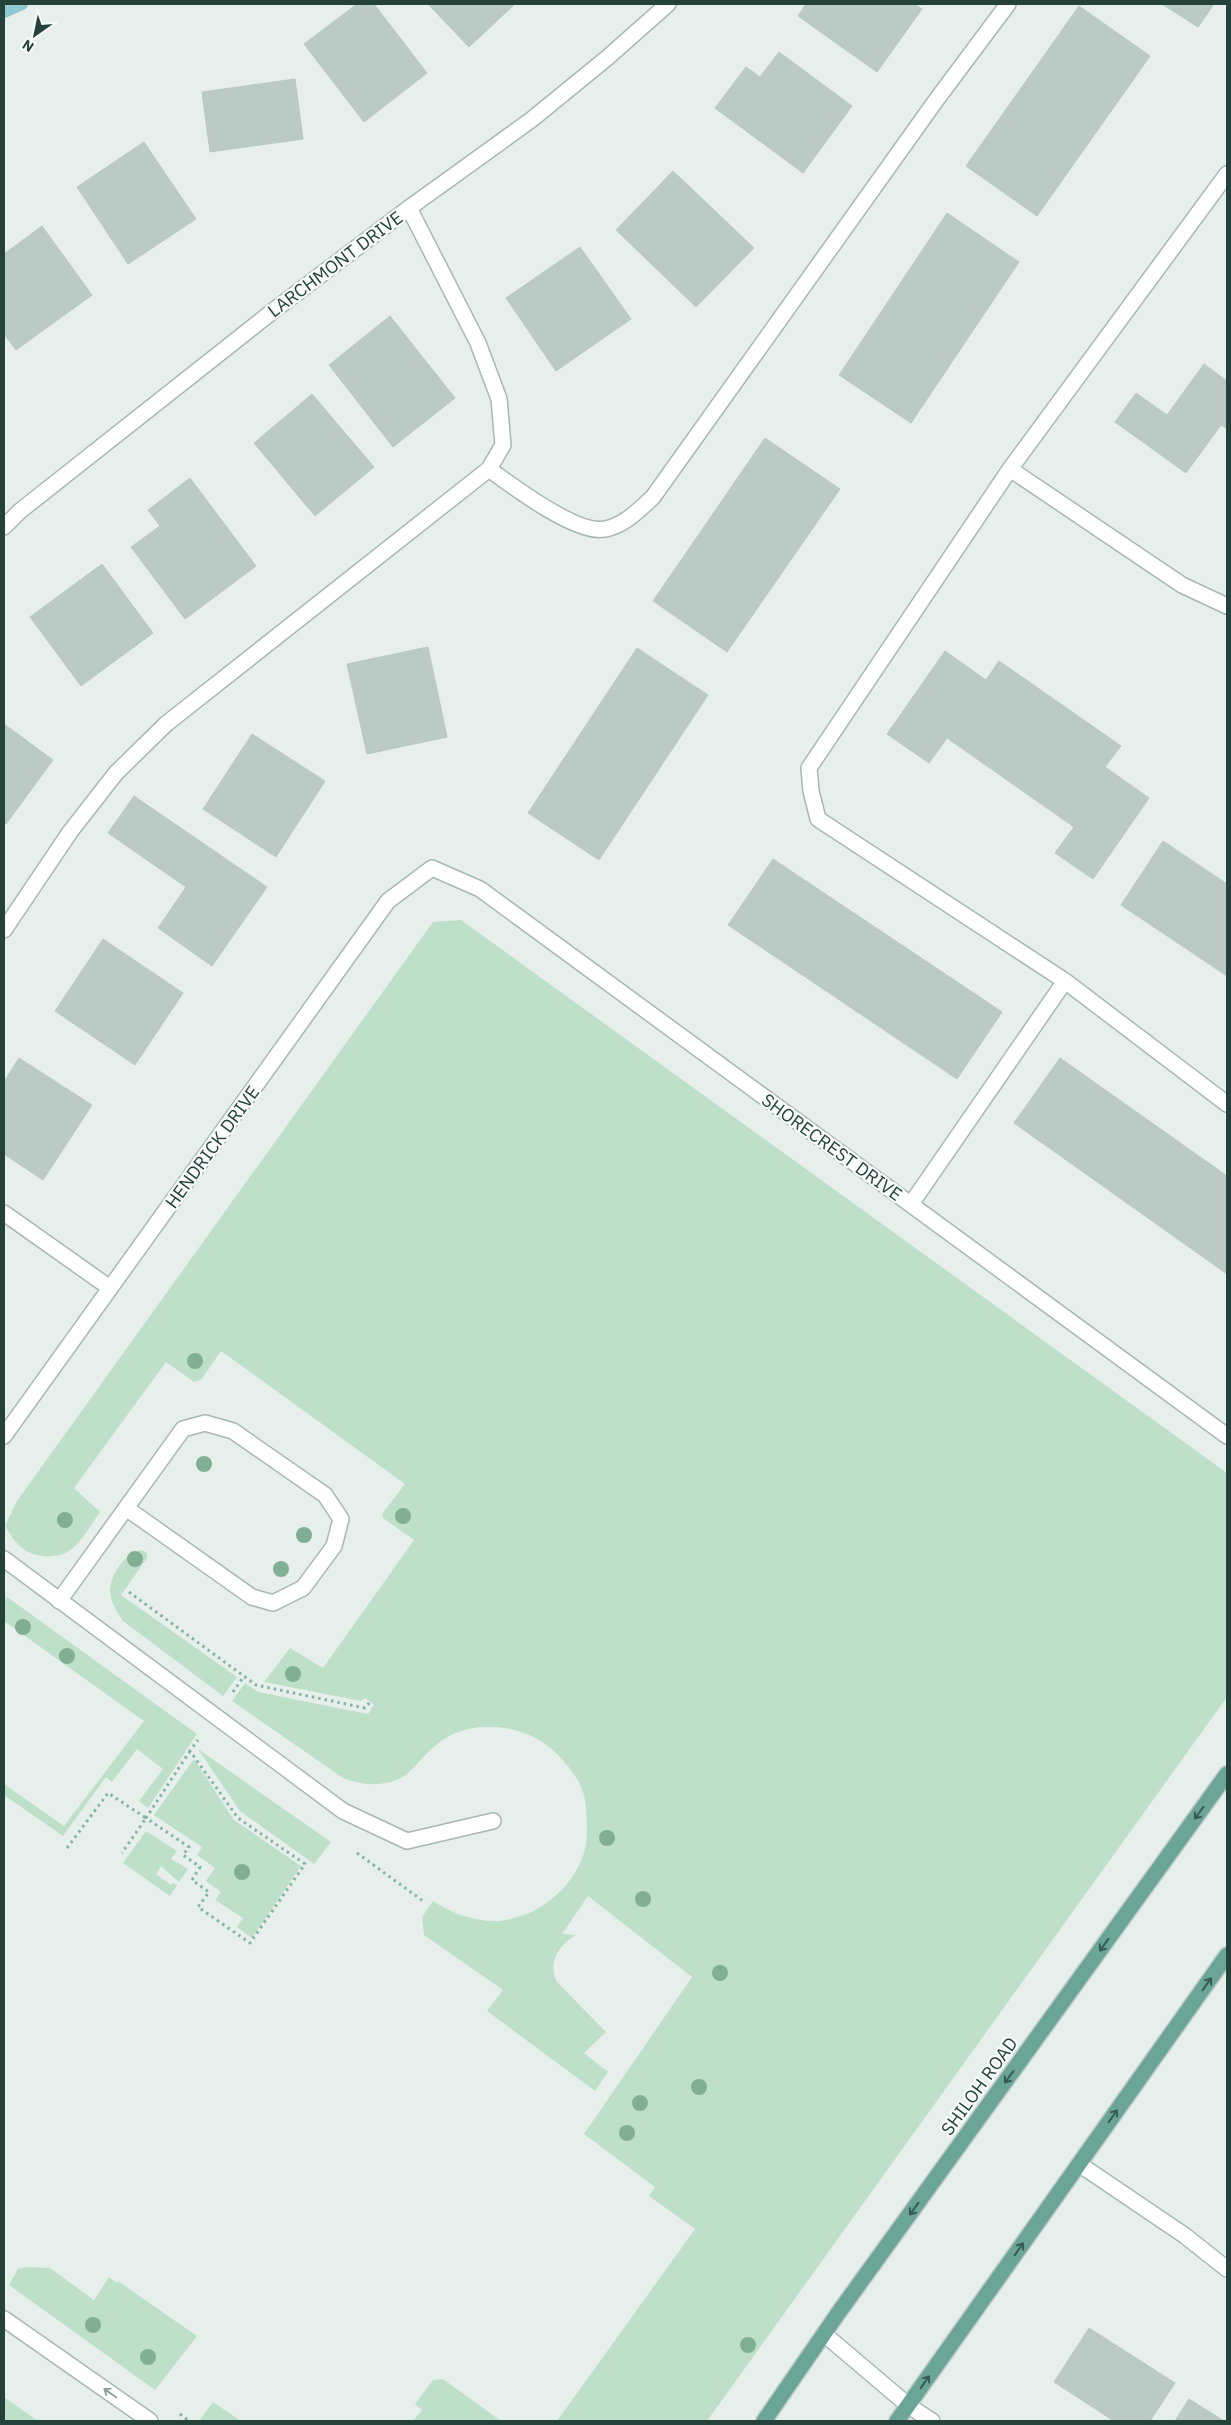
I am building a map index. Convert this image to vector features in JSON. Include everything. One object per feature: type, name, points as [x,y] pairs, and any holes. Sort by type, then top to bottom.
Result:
[{"type":"main road","name":"SHILOH ROAD","points":[[764,2421],[824,2334],[1227,1774]]},
{"type":"main road","points":[[897,2421],[1227,1955]]},
{"type":"street","name":"LARCHMONT DRIVE","points":[[4,527],[20,511],[257,323],[408,208],[531,120],[607,58],[668,4]]},
{"type":"street","points":[[489,469],[516,489],[583,527],[605,529],[630,518],[653,497],[937,99],[1008,4]]},
{"type":"street","points":[[1227,174],[1010,469],[809,768],[811,791],[818,819],[1066,981],[1227,1104]]},
{"type":"street","points":[[4,930],[70,832],[116,774],[166,724],[489,469],[503,445],[499,399],[478,343],[408,208]]},
{"type":"street","points":[[1010,469],[1182,585],[1227,606]]},
{"type":"street","name":"SHORECREST DRIVE","points":[[432,868],[480,889],[1227,1436]]},
{"type":"street","name":"HENDRICK DRIVE","points":[[4,1436],[388,901],[432,868]]},
{"type":"street","points":[[911,1204],[1066,981]]},
{"type":"street","points":[[4,1214],[110,1288]]},
{"type":"street","points":[[59,1601],[126,1508],[183,1429],[205,1424],[233,1431],[325,1495],[341,1519],[334,1546],[303,1588],[273,1602],[252,1597],[126,1508]]},
{"type":"street","points":[[4,1559],[344,1811],[406,1841],[493,1821]]},
{"type":"street","points":[[1079,2164],[1184,2235],[1227,2269]]},
{"type":"street","points":[[4,2319],[150,2421]]},
{"type":"street","points":[[824,2334],[908,2406],[932,2421]]},
{"type":"path","points":[[129,1592],[256,1685],[366,1708],[370,1702]]},
{"type":"path","points":[[229,1697],[244,1676]]},
{"type":"path","points":[[122,1852],[199,1739]]},
{"type":"path","points":[[67,1848],[108,1793],[189,1847],[183,1855],[200,1867],[192,1880],[209,1892],[198,1907],[250,1943],[305,1864],[238,1818],[190,1751]]},
{"type":"green space","points":[[461,920],[1227,1473],[1227,1697],[707,2421],[557,2421],[695,2229],[649,2196],[655,2187],[584,2134],[692,1977],[588,1896],[562,1934],[576,1935],[560,1949],[556,1955],[553,1968],[557,1982],[606,2032],[584,2053],[608,2072],[595,2091],[487,2011],[503,1990],[424,1935],[422,1917],[433,1901],[467,1917],[489,1921],[505,1920],[535,1910],[549,1901],[572,1878],[580,1864],[585,1849],[587,1823],[583,1792],[572,1771],[556,1753],[544,1743],[531,1736],[517,1731],[487,1727],[457,1732],[444,1739],[401,1778],[377,1784],[359,1783],[343,1778],[232,1701],[245,1683],[258,1692],[368,1714],[374,1705],[365,1698],[361,1701],[264,1682],[290,1648],[323,1668],[414,1540],[383,1518],[382,1514],[405,1484],[221,1351],[201,1380],[194,1382],[166,1362],[74,1488],[100,1512],[84,1536],[72,1549],[66,1553],[52,1556],[31,1553],[24,1550],[17,1543],[5,1526],[17,1501],[433,922]]},
{"type":"green space","points":[[142,1550],[147,1553],[147,1558],[121,1595],[237,1677],[223,1696],[123,1621],[117,1611],[110,1592],[113,1579],[124,1560]]},
{"type":"green space","points":[[7,1597],[197,1734],[148,1808],[139,1801],[163,1769],[137,1749],[112,1782],[106,1777],[63,1836],[4,1795],[4,1784],[64,1826],[144,1721],[4,1621],[4,1602]]},
{"type":"green space","points":[[198,1749],[331,1842],[314,1864],[240,1811]]},
{"type":"green space","points":[[194,1759],[234,1820],[301,1866],[252,1938],[237,1927],[243,1918],[215,1900],[221,1892],[206,1881],[215,1868],[197,1855],[202,1847],[154,1815]]},
{"type":"green space","points":[[146,1831],[177,1851],[171,1859],[188,1869],[179,1882],[161,1866],[156,1874],[171,1885],[173,1883],[177,1885],[170,1896],[123,1863]]},
{"type":"green space","points":[[27,2267],[50,2268],[94,2300],[109,2277],[117,2283],[118,2281],[197,2336],[155,2390],[9,2285],[18,2269]]},
{"type":"green space","points":[[443,2379],[501,2421],[413,2421],[422,2410],[415,2404],[433,2380]]},
{"type":"green space","points":[[4,2397],[38,2421],[4,2421]]},
{"type":"green space","points":[[213,2402],[241,2421],[199,2421]]},
{"type":"building","points":[[357,4],[374,4],[427,73],[364,122],[304,44]]},
{"type":"building","points":[[428,4],[515,4],[469,47]]},
{"type":"building","points":[[806,4],[914,4],[922,9],[877,72],[798,16]]},
{"type":"building","points":[[1162,4],[1214,4],[1198,27]]},
{"type":"building","points":[[1079,6],[1150,56],[1037,216],[966,166]]},
{"type":"building","points":[[779,52],[852,106],[803,173],[715,108],[746,67],[760,77]]},
{"type":"building","points":[[295,79],[303,139],[210,152],[202,92]]},
{"type":"building","points":[[144,142],[196,219],[128,264],[77,187]]},
{"type":"building","points":[[673,171],[754,248],[696,307],[616,230]]},
{"type":"building","points":[[947,213],[1019,262],[911,423],[839,375]]},
{"type":"building","points":[[42,226],[92,295],[16,350],[4,334],[4,254]]},
{"type":"building","points":[[580,247],[631,319],[556,371],[506,298]]},
{"type":"building","points":[[390,316],[455,398],[393,447],[329,365]]},
{"type":"building","points":[[1204,364],[1227,381],[1227,429],[1221,425],[1186,473],[1115,422],[1136,393],[1167,415]]},
{"type":"building","points":[[312,394],[374,467],[315,516],[254,443]]},
{"type":"building","points":[[765,438],[840,489],[727,652],[653,601]]},
{"type":"building","points":[[190,478],[256,566],[185,619],[131,547],[160,526],[148,510]]},
{"type":"building","points":[[102,564],[153,633],[81,686],[30,617]]},
{"type":"building","points":[[428,647],[447,737],[367,754],[347,664]]},
{"type":"building","points":[[637,648],[708,695],[599,860],[528,813]]},
{"type":"building","points":[[945,651],[986,680],[999,661],[1121,746],[1105,767],[1149,798],[1093,879],[1055,853],[1074,827],[947,738],[929,763],[887,734]]},
{"type":"building","points":[[4,724],[53,760],[6,824],[4,822]]},
{"type":"building","points":[[252,734],[325,781],[276,857],[203,809]]},
{"type":"building","points":[[134,796],[267,887],[212,966],[158,928],[186,887],[108,833]]},
{"type":"building","points":[[1163,841],[1227,884],[1227,976],[1121,905]]},
{"type":"building","points":[[773,859],[1002,1012],[957,1079],[728,925]]},
{"type":"building","points":[[103,939],[183,993],[135,1065],[55,1011]]},
{"type":"building","points":[[19,1058],[92,1105],[43,1180],[4,1154],[4,1082]]},
{"type":"building","points":[[1060,1058],[1227,1176],[1227,1274],[1014,1123]]},
{"type":"building","points":[[1089,2328],[1175,2383],[1150,2421],[1114,2421],[1054,2382]]},
{"type":"building","points":[[1189,2399],[1224,2421],[1175,2421]]},
{"type":"waterway","points":[[4,12],[22,4]]}]
